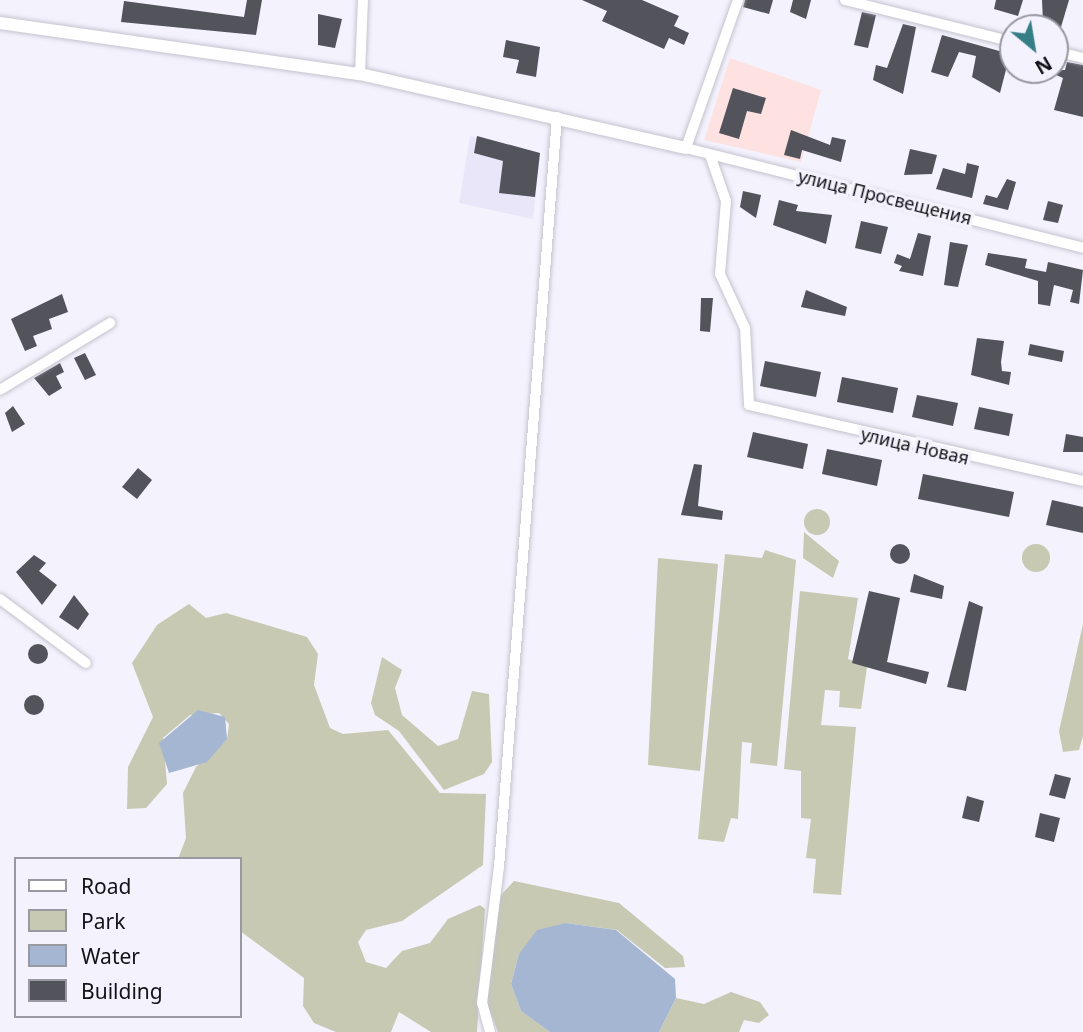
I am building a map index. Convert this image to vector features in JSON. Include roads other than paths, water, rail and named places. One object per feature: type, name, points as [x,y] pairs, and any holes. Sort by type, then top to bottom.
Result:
[{"type":"street","points":[[360,74],[363,0]]},
{"type":"street","points":[[0,23],[360,74],[686,148],[738,0]]},
{"type":"street","points":[[845,0],[999,38]]},
{"type":"street","points":[[490,1032],[482,1003],[499,867],[557,117]]},
{"type":"street","name":"улица Просвещения","points":[[686,148],[1083,248]]},
{"type":"street","name":"улица Новая","points":[[710,155],[726,201],[720,274],[745,328],[749,405],[1083,481]]},
{"type":"street","points":[[0,390],[110,323]]},
{"type":"street","points":[[0,599],[86,663]]},
{"type":"water","points":[[198,710],[225,717],[227,739],[207,762],[169,773],[159,743]]},
{"type":"water","points":[[566,923],[616,930],[675,979],[676,998],[659,1032],[550,1032],[521,1011],[511,984],[519,954],[537,930]]}]
